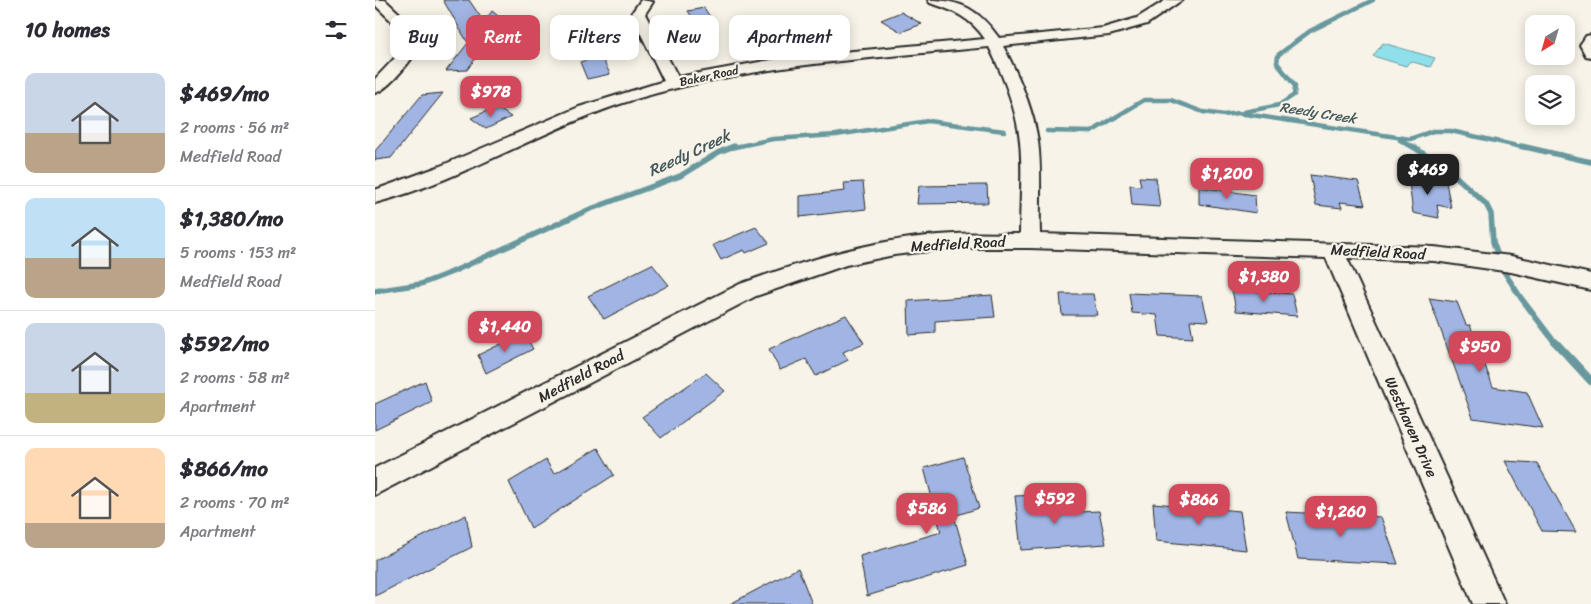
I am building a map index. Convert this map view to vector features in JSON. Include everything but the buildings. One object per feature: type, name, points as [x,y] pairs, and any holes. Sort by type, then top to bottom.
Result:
[{"type":"street","points":[[375,88],[411,51],[415,44],[411,32],[377,0]]},
{"type":"street","points":[[935,0],[971,14],[988,30],[997,44],[1027,126],[1029,143],[1030,241]]},
{"type":"street","name":"Baker Road","points":[[375,197],[420,182],[588,110],[673,83],[739,69],[779,64],[1085,35],[1118,29],[1142,21],[1175,0]]},
{"type":"street","points":[[646,2],[638,14],[673,83]]},
{"type":"street","points":[[1591,39],[1587,45],[1591,53]]},
{"type":"street","name":"Medfield Road","points":[[375,482],[410,466],[748,290],[785,276],[845,258],[894,248],[954,241],[1030,241],[1333,250],[1471,258],[1511,264],[1591,282]]},
{"type":"street","name":"Westhaven Drive","points":[[1333,250],[1489,604]]},
{"type":"water","points":[[1383,43],[1435,58],[1430,67],[1410,61],[1406,66],[1373,56]]},
{"type":"waterway","points":[[1244,112],[1279,105],[1294,95],[1295,86],[1277,63],[1278,55],[1310,31],[1373,0]]},
{"type":"waterway","name":"Reedy Creek","points":[[1047,131],[1091,132],[1144,100],[1171,100],[1203,112],[1224,115],[1238,113],[1410,139],[1433,131],[1451,131],[1526,148]]},
{"type":"waterway","name":"Reedy Creek","points":[[730,148],[773,139],[836,135],[928,121],[1004,131]]},
{"type":"waterway","points":[[1400,140],[1414,148]]},
{"type":"waterway","name":"Reedy Creek","points":[[375,291],[421,284],[452,272],[588,210],[680,176],[719,152],[734,146]]},
{"type":"waterway","points":[[1412,146],[1451,172],[1486,204],[1491,214],[1493,242],[1503,270],[1521,298],[1556,344]]},
{"type":"waterway","name":"Reedy Creek","points":[[1521,146],[1591,162]]},
{"type":"waterway","points":[[1555,342],[1591,381]]}]
